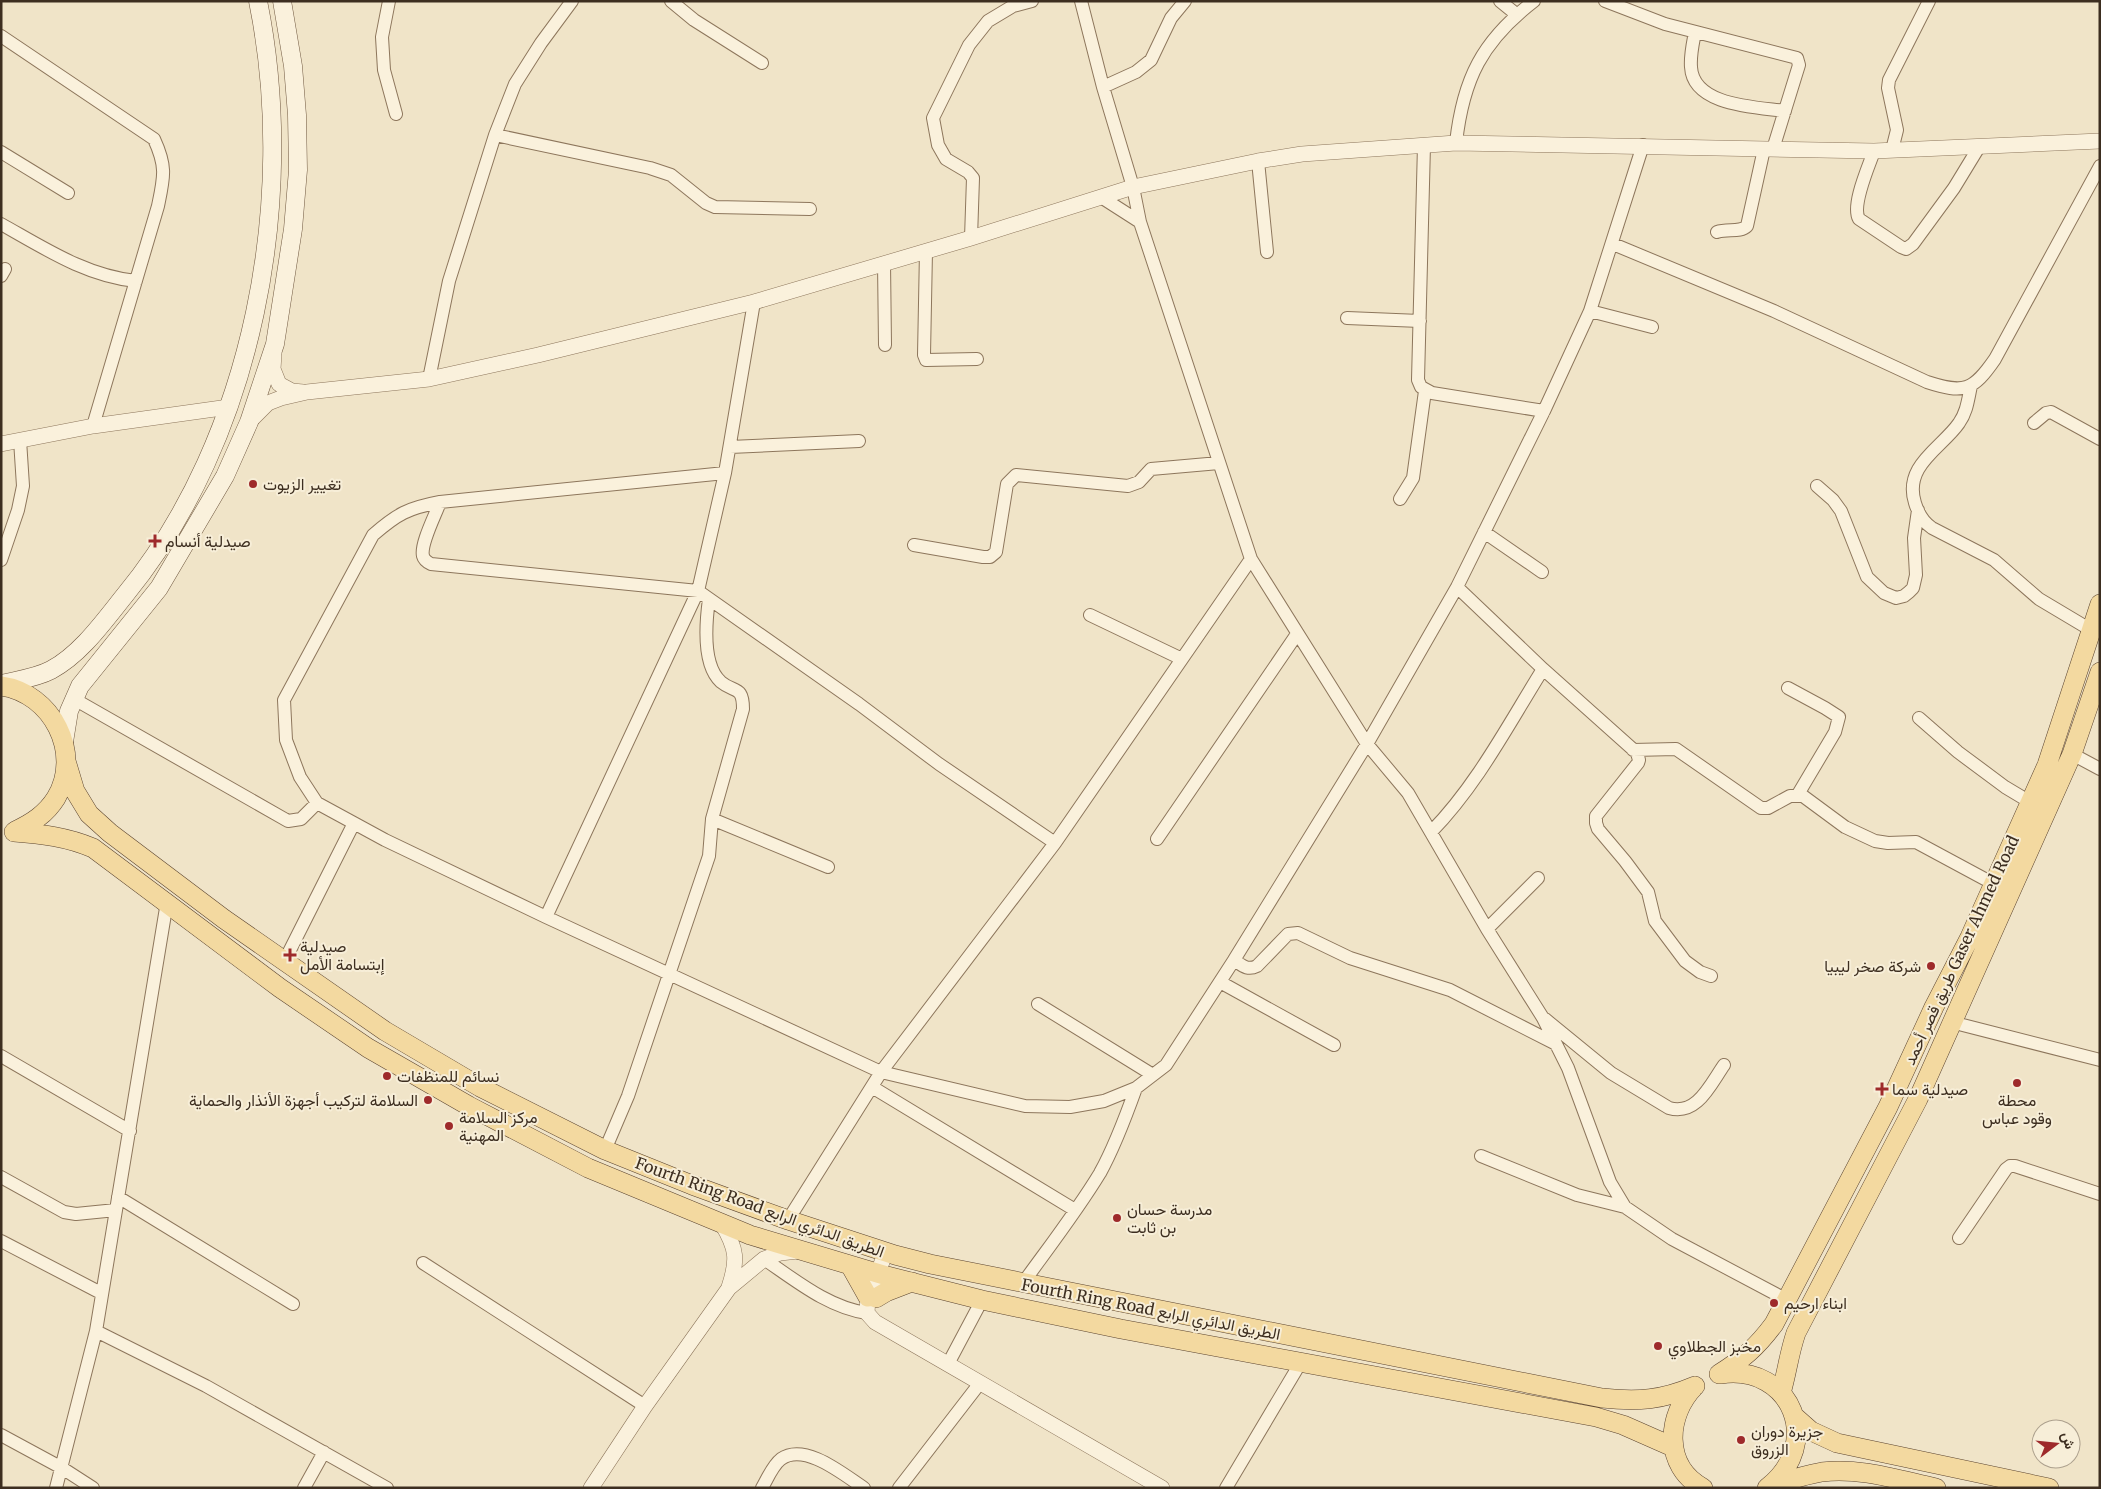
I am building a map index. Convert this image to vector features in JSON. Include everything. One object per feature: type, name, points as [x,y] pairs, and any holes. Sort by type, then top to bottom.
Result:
[{"type":"main road","points":[[1,685],[35,677],[50,671],[62,663],[102,624],[144,573],[174,527],[220,434],[242,366],[261,282],[271,188],[273,120],[269,71],[258,1]]},
{"type":"main road","points":[[7,833],[31,824],[45,812],[56,797],[64,780],[66,761],[64,742],[69,711],[80,686],[159,588],[225,476],[249,422],[275,344],[293,229],[298,170],[297,115],[293,66],[282,1]]},
{"type":"main road","name":"طريق قصر أحمد Gaser Ahmed Road","points":[[1719,1374],[1741,1361],[1758,1345],[1774,1324],[1888,1107],[1994,884],[2047,765],[2100,604]]},
{"type":"main road","name":"طريق قصر أحمد Gaser Ahmed Road","points":[[1781,1393],[1785,1381],[1788,1356],[1806,1310],[1907,1121],[2072,754],[2100,672]]},
{"type":"main road","points":[[1,685],[24,693],[38,702],[54,720],[64,742]]},
{"type":"main road","name":"Fourth Ring Road الطريق الدائري الرابع","points":[[66,761],[75,791],[89,814],[110,833],[224,919],[385,1031],[480,1087],[605,1150],[692,1185],[890,1254],[930,1264],[1602,1398],[1627,1401],[1653,1399],[1676,1394],[1719,1374]]},
{"type":"main road","points":[[7,833],[45,834],[72,839],[93,848],[280,988],[376,1052],[469,1106],[588,1168],[750,1235],[882,1274],[982,1300],[1301,1362],[1596,1416],[1623,1425],[1673,1447]]},
{"type":"main road","points":[[850,1265],[870,1304],[886,1292],[912,1282]]},
{"type":"main road","points":[[1719,1374],[1746,1373],[1759,1377],[1771,1384],[1789,1404],[1797,1430],[1793,1457],[1787,1469],[1767,1488]]},
{"type":"main road","points":[[1695,1386],[1680,1403],[1676,1413],[1673,1424],[1673,1447],[1684,1480],[1703,1488]]},
{"type":"main road","points":[[1794,1416],[1811,1431],[1837,1443],[2049,1488]]},
{"type":"main road","points":[[1767,1488],[1799,1477],[1823,1472],[1852,1472],[1936,1488]]},
{"type":"street","points":[[390,1],[382,37],[384,70],[396,114]]},
{"type":"street","points":[[429,379],[449,281],[494,135],[515,84],[541,43],[572,1]]},
{"type":"street","points":[[671,1],[680,11],[762,63]]},
{"type":"street","points":[[971,238],[973,178],[968,172],[946,159],[938,145],[933,118],[969,45],[988,21],[1013,6],[1032,1]]},
{"type":"street","points":[[1081,1],[1103,87],[1133,187],[1140,222],[1250,559],[1367,744],[1408,793],[1487,929],[1543,1018],[1568,1068],[1610,1182],[1625,1207]]},
{"type":"street","points":[[1103,87],[1146,66],[1151,60],[1172,18],[1185,1]]},
{"type":"street","points":[[1500,1],[1516,14]]},
{"type":"street","points":[[1456,143],[1458,118],[1476,66],[1485,49],[1516,14],[1534,1]]},
{"type":"street","points":[[1605,1],[1665,24],[1797,58],[1799,65],[1785,111],[1769,149],[1747,226],[1742,229],[1724,229],[1717,232]]},
{"type":"street","points":[[1892,150],[1897,130],[1888,88],[1889,80],[1929,1]]},
{"type":"street","points":[[1695,32],[1691,67],[1698,86],[1723,102],[1785,111]]},
{"type":"street","points":[[1,36],[154,139],[162,156],[164,174],[158,206],[93,426]]},
{"type":"street","points":[[494,135],[650,168],[671,175],[706,203],[715,207],[810,209]]},
{"type":"street","points":[[249,422],[268,403],[307,392],[429,379],[538,355],[754,302],[971,238],[1133,187],[1258,161],[1302,154],[1456,143],[1643,145],[1874,151],[2100,141]]},
{"type":"street","points":[[1424,145],[1418,380],[1421,387],[1425,391],[1544,410]]},
{"type":"street","points":[[725,473],[440,502],[415,506],[392,518],[373,535],[284,700],[286,740],[300,777],[317,803],[354,823],[628,956],[669,973],[881,1072],[1025,1106],[1070,1107],[1104,1101],[1136,1088],[1166,1065],[1234,960],[1367,744],[1457,587],[1544,410],[1590,311],[1613,244],[1643,145]]},
{"type":"street","points":[[1874,151],[1856,215],[1859,219],[1906,249],[1912,244],[1954,188],[1979,147]]},
{"type":"street","points":[[1,152],[68,193]]},
{"type":"street","points":[[1258,161],[1268,252]]},
{"type":"street","points":[[1613,244],[1774,311],[1927,382],[1954,388],[1971,386],[1982,378],[1995,359],[2100,166]]},
{"type":"street","points":[[1100,197],[1140,222]]},
{"type":"street","points":[[1,224],[65,260],[117,279],[136,281]]},
{"type":"street","points":[[926,251],[924,355],[926,360],[977,359]]},
{"type":"street","points":[[884,263],[885,345]]},
{"type":"street","points":[[546,917],[698,591],[725,473],[754,302]]},
{"type":"street","points":[[1590,311],[1652,327]]},
{"type":"street","points":[[1347,318],[1420,321]]},
{"type":"street","points":[[275,344],[273,369],[279,384],[292,391],[307,392]]},
{"type":"street","points":[[1971,386],[1966,410],[1959,424],[1925,459],[1918,469],[1913,485],[1914,500],[1918,510],[1926,524],[1994,560],[2039,599],[2091,630]]},
{"type":"street","points":[[1400,499],[1413,478],[1425,391]]},
{"type":"street","points":[[1,444],[93,426],[229,407]]},
{"type":"street","points":[[2034,424],[2046,413],[2051,412],[2100,439]]},
{"type":"street","points":[[1,560],[23,486],[20,440]]},
{"type":"street","points":[[730,447],[859,441]]},
{"type":"street","points":[[914,545],[983,557],[993,555],[996,552],[1007,484],[1016,475],[1128,486],[1139,482],[1151,469],[1219,463]]},
{"type":"street","points":[[1817,486],[1833,500],[1841,512],[1867,577],[1884,593],[1896,598],[1904,596],[1913,588],[1916,575],[1914,538],[1918,510]]},
{"type":"street","points":[[440,502],[423,547],[423,556],[426,562],[698,591],[859,704],[939,764],[1055,843]]},
{"type":"street","points":[[1484,532],[1542,572]]},
{"type":"street","points":[[788,1220],[881,1072],[1055,843],[1250,559]]},
{"type":"street","points":[[1457,587],[1543,669],[1639,756],[1638,763],[1598,812],[1596,823],[1598,829],[1625,860],[1648,892],[1653,915],[1660,928],[1685,961],[1700,972],[1711,976]]},
{"type":"street","points":[[605,1150],[628,1096],[709,856],[712,819],[743,709],[743,698],[738,690],[721,682],[713,670],[707,644],[706,621],[709,599]]},
{"type":"street","points":[[1090,615],[1182,659]]},
{"type":"street","points":[[1157,839],[1298,634]]},
{"type":"street","points":[[1431,832],[1452,811],[1474,780],[1543,669]]},
{"type":"street","points":[[1788,688],[1839,717],[1835,732],[1797,796]]},
{"type":"street","points":[[74,699],[288,821],[301,819],[317,803]]},
{"type":"street","points":[[1919,718],[1958,752],[2005,787],[2030,802]]},
{"type":"street","points":[[1633,750],[1676,749],[1761,808],[1768,808],[1790,796],[1802,796],[1845,827],[1874,841],[1888,843],[1916,842],[1994,884]]},
{"type":"street","points":[[2072,754],[2100,769]]},
{"type":"street","points":[[712,819],[828,866]]},
{"type":"street","points":[[284,962],[354,823]]},
{"type":"street","points":[[1487,929],[1538,878]]},
{"type":"street","points":[[56,1488],[96,1331],[167,902]]},
{"type":"street","points":[[1234,960],[1248,968],[1253,968],[1288,934],[1298,933],[1350,958],[1450,990],[1556,1044]]},
{"type":"street","points":[[1220,982],[1334,1045]]},
{"type":"street","points":[[1038,1004],[1153,1075]]},
{"type":"street","points":[[1543,1018],[1610,1072],[1669,1108],[1679,1111],[1696,1104],[1724,1065]]},
{"type":"street","points":[[1951,1022],[2100,1060]]},
{"type":"street","points":[[1,1056],[130,1130]]},
{"type":"street","points":[[872,1086],[1076,1210]]},
{"type":"street","points":[[1023,1283],[1076,1210],[1101,1171],[1120,1132],[1136,1088]]},
{"type":"street","points":[[1481,1156],[1576,1195],[1625,1207],[1672,1239],[1787,1300]]},
{"type":"street","points":[[1959,1238],[2006,1169],[2010,1166],[2100,1194]]},
{"type":"street","points":[[1,1177],[64,1212],[76,1214],[117,1203],[293,1304]]},
{"type":"street","points":[[722,1224],[736,1253],[736,1267],[729,1288]]},
{"type":"street","points":[[1,1241],[101,1293]]},
{"type":"street","points":[[596,1486],[645,1406],[729,1288],[764,1259],[780,1253],[801,1251]]},
{"type":"street","points":[[890,1254],[870,1304],[874,1322],[1162,1488]]},
{"type":"street","points":[[764,1259],[820,1295],[852,1310],[870,1304]]},
{"type":"street","points":[[423,1263],[645,1406]]},
{"type":"street","points":[[948,1364],[982,1300]]},
{"type":"street","points":[[96,1331],[206,1386],[387,1488]]},
{"type":"street","points":[[1226,1488],[1301,1362]]},
{"type":"street","points":[[899,1488],[980,1383]]},
{"type":"street","points":[[1,1435],[62,1468],[93,1488]]},
{"type":"street","points":[[304,1488],[324,1452]]},
{"type":"street","points":[[762,1488],[780,1460],[790,1454],[803,1454],[821,1460],[864,1488]]},
{"type":"place","name":"تغيير الزيوت","points":[[253,484]]},
{"type":"place","name":"صيدلية أنسام","points":[[155,541]]},
{"type":"place","name":"صيدلية إبتسامة الأمل","points":[[290,955]]},
{"type":"place","name":"شركة صخر ليبيا","points":[[1931,966]]},
{"type":"place","name":"نسائم للمنظفات","points":[[387,1076]]},
{"type":"place","name":"محطة وقود عباس","points":[[2017,1083]]},
{"type":"place","name":"صيدلية سما","points":[[1882,1089]]},
{"type":"place","name":"السلامة لتركيب أجهزة الأنذار والحماية","points":[[428,1100]]},
{"type":"place","name":"مركز السلامة المهنية","points":[[449,1126]]},
{"type":"place","name":"مدرسة حسان بن ثابت","points":[[1117,1218]]},
{"type":"place","name":"ابناء ارحيم","points":[[1774,1303]]},
{"type":"place","name":"مخبز الجطلاوي","points":[[1658,1346]]},
{"type":"place","name":"جزيرة دوران الزروق","points":[[1741,1440]]}]
